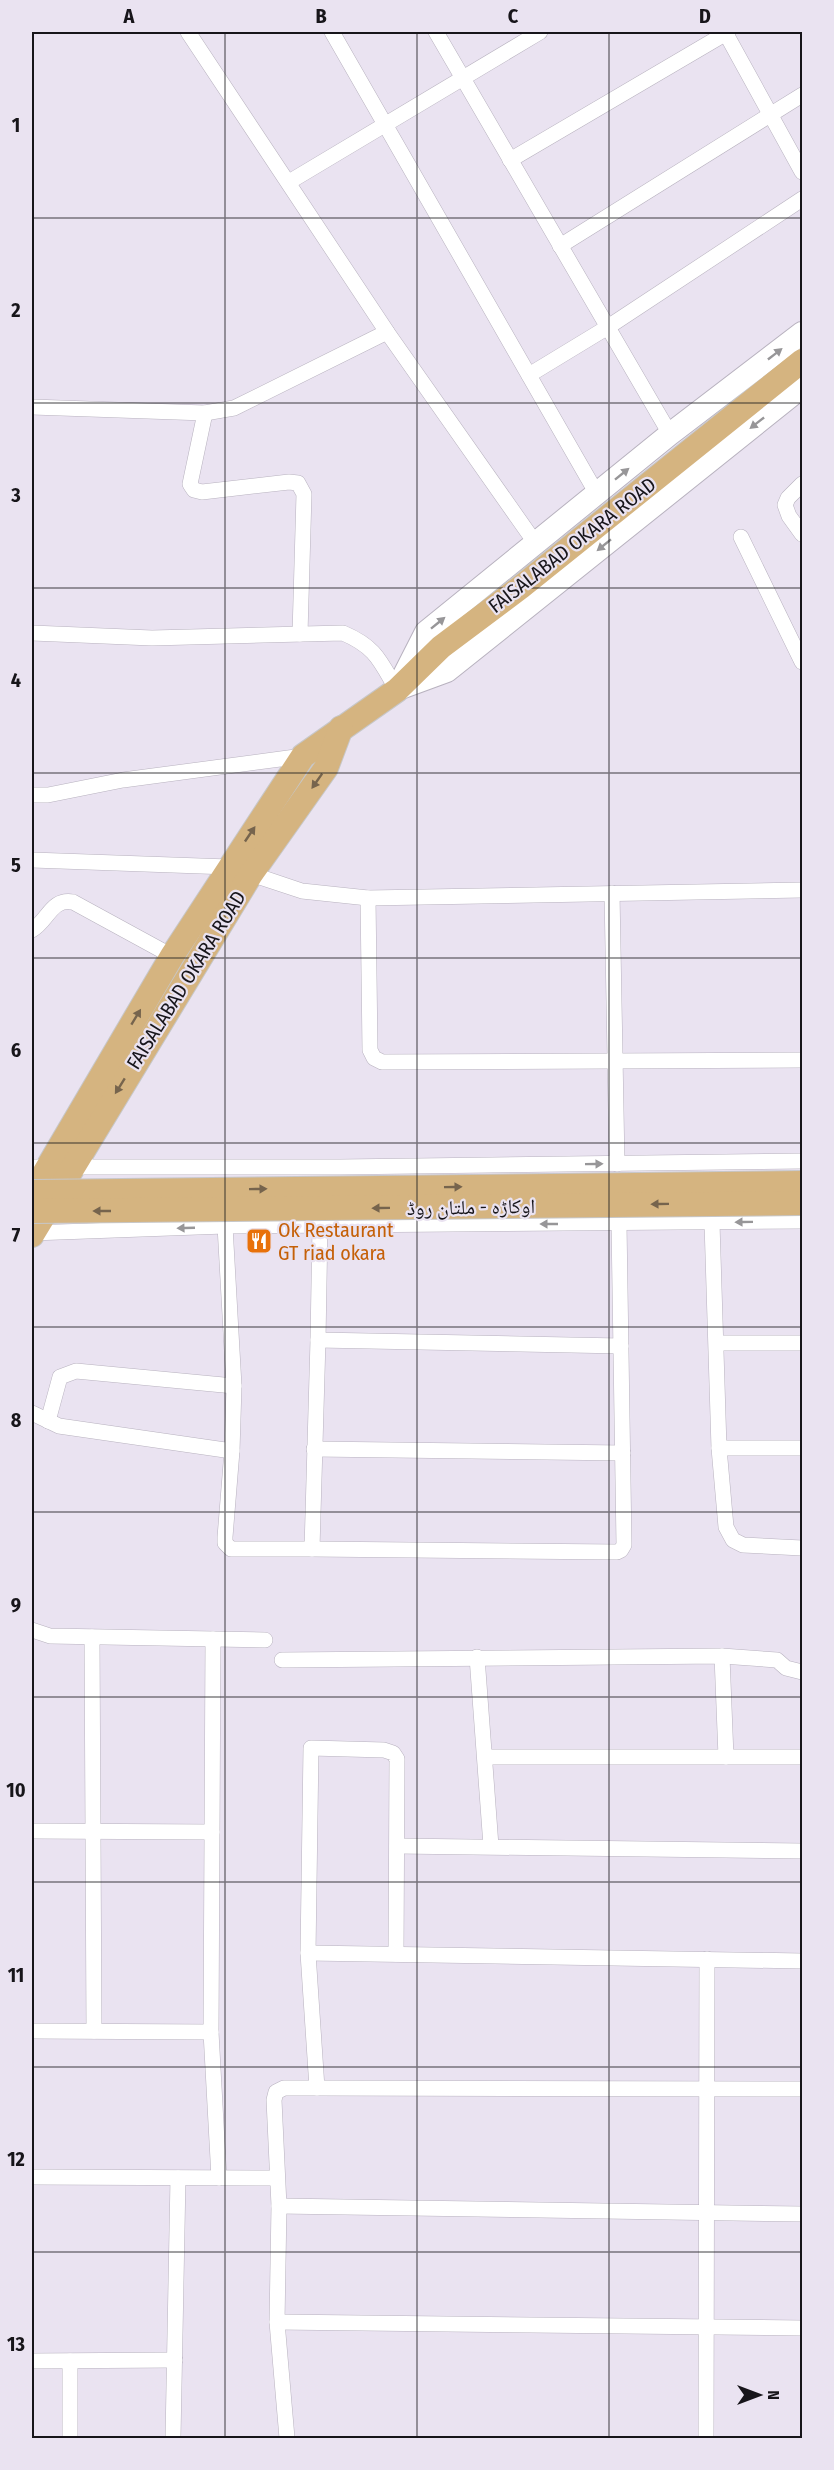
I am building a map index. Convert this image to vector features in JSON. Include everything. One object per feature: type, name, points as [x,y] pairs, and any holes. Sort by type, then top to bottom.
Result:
[{"type":"main road","points":[[396,690],[426,632],[670,434],[802,333]]},
{"type":"main road","name":"FAISALABAD OKARA ROAD","points":[[32,1193],[240,871],[303,756],[396,690],[441,647],[521,587],[802,361]]},
{"type":"main road","points":[[396,690],[447,671],[802,387]]},
{"type":"main road","name":"FAISALABAD OKARA ROAD","points":[[32,1234],[50,1167],[172,956],[326,768],[341,728]]},
{"type":"main road","name":"اوکاڑہ - ملتان روڈ","points":[[32,1193],[802,1183]]},
{"type":"main road","name":"اوکاڑہ - ملتان روڈ","points":[[32,1211],[802,1203]]},
{"type":"street","points":[[188,32],[387,332],[536,544]]},
{"type":"street","points":[[332,32],[597,494]]},
{"type":"street","points":[[435,32],[670,434]]},
{"type":"street","points":[[289,182],[540,32]]},
{"type":"street","points":[[510,160],[727,32],[802,172]]},
{"type":"street","points":[[560,246],[802,94]]},
{"type":"street","points":[[529,375],[608,327],[802,199]]},
{"type":"street","points":[[32,407],[205,413],[234,408],[387,332]]},
{"type":"street","points":[[205,413],[190,484],[194,490],[202,492],[289,482],[298,483],[304,494],[300,634]]},
{"type":"street","points":[[802,484],[788,498],[785,505],[789,516],[802,534]]},
{"type":"street","points":[[741,537],[801,655]]},
{"type":"street","points":[[32,633],[152,638],[343,633],[362,641],[378,657],[396,690]]},
{"type":"street","points":[[32,795],[48,795],[123,780],[303,756]]},
{"type":"street","points":[[32,860],[240,871],[302,891],[368,898],[802,890]]},
{"type":"street","points":[[612,893],[617,1164]]},
{"type":"street","points":[[368,898],[370,1050],[374,1058],[382,1062],[802,1060]]},
{"type":"street","points":[[32,930],[41,924],[56,903],[73,902],[172,956]]},
{"type":"street","points":[[50,1167],[802,1161]]},
{"type":"street","points":[[32,1234],[225,1226],[802,1221]]},
{"type":"street","points":[[712,1223],[719,1448],[726,1527],[733,1540],[743,1545],[802,1548]]},
{"type":"street","points":[[225,1226],[234,1386],[225,1544],[231,1548],[616,1552],[624,1545],[619,1224]]},
{"type":"street","points":[[312,1548],[320,1226]]},
{"type":"street","points":[[318,1340],[621,1346]]},
{"type":"street","points":[[717,1343],[802,1343]]},
{"type":"street","points":[[48,1421],[60,1377],[75,1371],[234,1386]]},
{"type":"street","points":[[32,1413],[59,1426],[232,1451]]},
{"type":"street","points":[[719,1448],[802,1448]]},
{"type":"street","points":[[314,1449],[623,1453]]},
{"type":"street","points":[[32,1630],[50,1636],[265,1640]]},
{"type":"street","points":[[92,1637],[94,2031]]},
{"type":"street","points":[[213,1639],[211,2032],[219,2178]]},
{"type":"street","points":[[722,1656],[726,1757]]},
{"type":"street","points":[[282,1660],[722,1656],[777,1660],[786,1668],[802,1672]]},
{"type":"street","points":[[477,1657],[491,1846]]},
{"type":"street","points":[[317,2088],[308,1953],[311,1748],[384,1750],[393,1753],[397,1759],[396,1954]]},
{"type":"street","points":[[484,1756],[802,1757]]},
{"type":"street","points":[[32,1831],[212,1833]]},
{"type":"street","points":[[397,1846],[802,1851]]},
{"type":"street","points":[[308,1953],[802,1961]]},
{"type":"street","points":[[706,2439],[707,1959]]},
{"type":"street","points":[[32,2031],[211,2032]]},
{"type":"street","points":[[287,2439],[277,2322],[279,2206],[276,2178],[276,2092],[284,2088],[802,2089]]},
{"type":"street","points":[[32,2177],[276,2178]]},
{"type":"street","points":[[173,2439],[178,2178]]},
{"type":"street","points":[[279,2206],[802,2214]]},
{"type":"street","points":[[277,2322],[802,2328]]},
{"type":"street","points":[[32,2361],[175,2360]]},
{"type":"street","points":[[70,2361],[70,2439]]},
{"type":"place","name":"Ok Restaurant GT riad okara","points":[[259,1241]]}]
